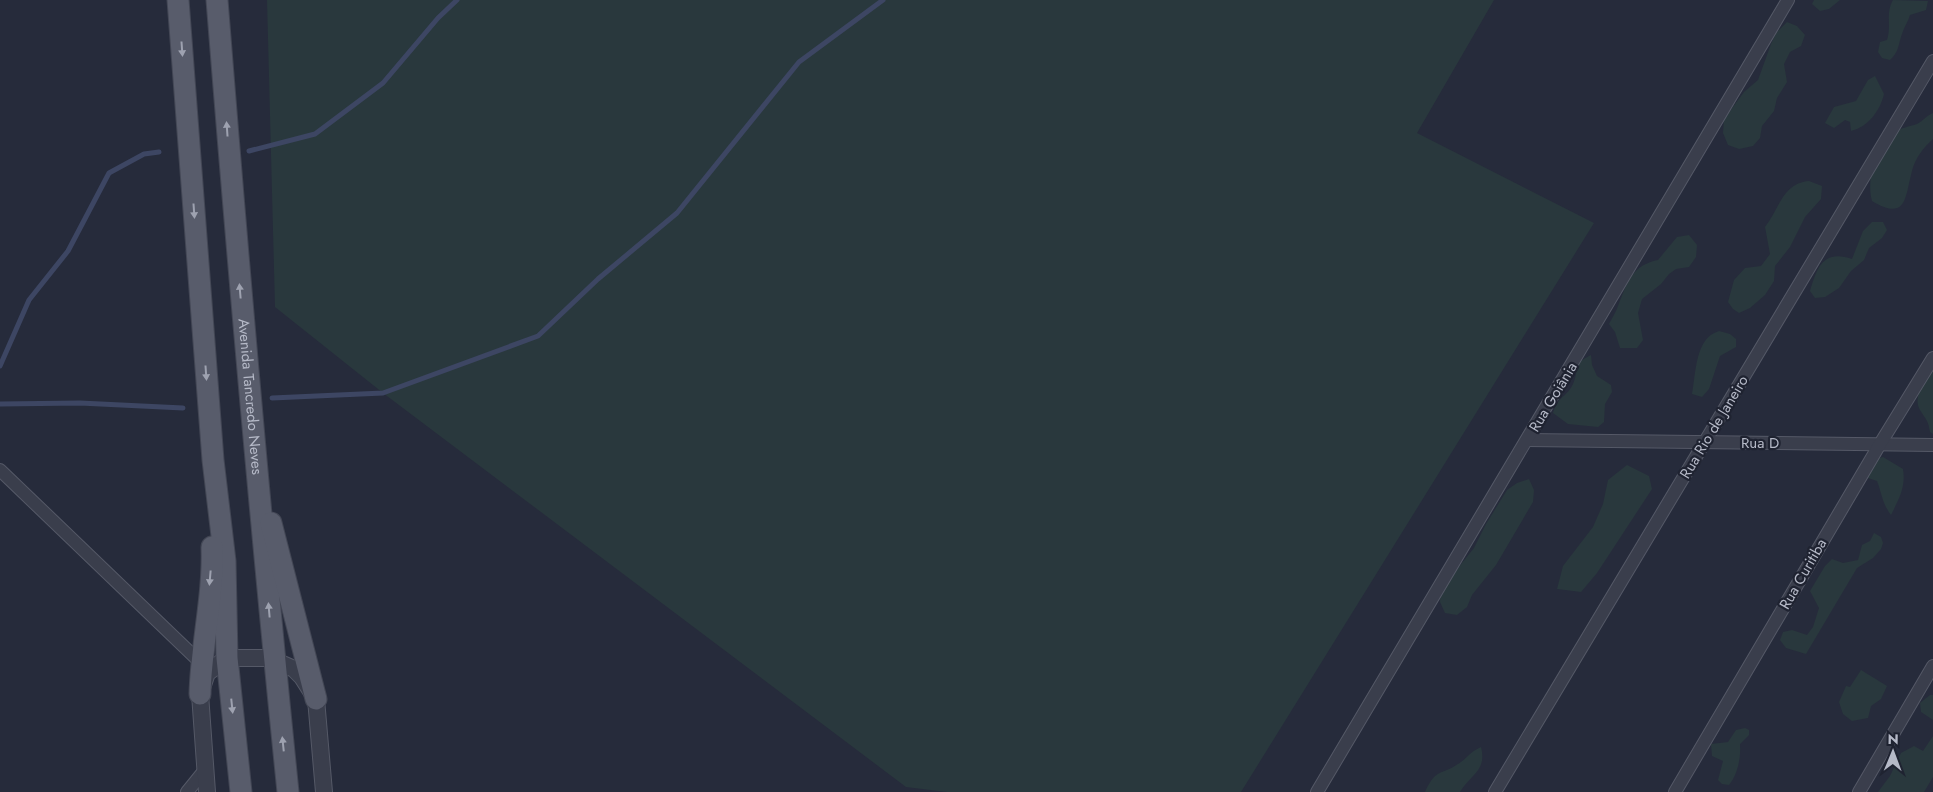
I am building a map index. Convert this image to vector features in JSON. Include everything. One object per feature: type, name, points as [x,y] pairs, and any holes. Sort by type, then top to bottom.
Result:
[{"type":"main road","points":[[178,0],[213,460],[225,562],[227,658],[241,792]]},
{"type":"main road","name":"Avenida Tancredo Neves","points":[[217,0],[237,260],[273,658],[288,792]]},
{"type":"main road","points":[[200,694],[201,663],[211,579],[209,504],[213,460]]},
{"type":"main road","points":[[256,463],[316,700]]},
{"type":"street","name":"Rua Goiânia","points":[[1316,792],[1788,0]]},
{"type":"street","name":"Rua Rio de Janeiro","points":[[1495,792],[1933,61]]},
{"type":"street","name":"Rua Curitiba","points":[[1675,792],[1880,444],[1933,358]]},
{"type":"street","name":"Rua D","points":[[1527,440],[1933,445]]},
{"type":"street","points":[[0,470],[201,663]]},
{"type":"street","points":[[207,792],[204,772],[200,694],[207,674],[227,658],[273,658],[294,668],[316,700],[324,792]]},
{"type":"street","points":[[1860,792],[1933,666]]},
{"type":"street","points":[[187,792],[204,772]]},
{"type":"shaded area","points":[[267,0],[1494,0],[1417,133],[1594,223],[1241,792],[947,792],[906,787],[383,393],[275,307]]},
{"type":"shaded area","points":[[1814,0],[1840,0],[1829,9],[1820,11],[1812,4]]},
{"type":"shaded area","points":[[1893,0],[1928,1],[1926,10],[1910,15],[1897,51],[1890,60],[1882,58],[1878,52],[1880,42],[1887,40],[1889,10]]},
{"type":"shaded area","points":[[1787,22],[1797,26],[1805,35],[1801,46],[1790,52],[1784,64],[1787,82],[1777,98],[1774,111],[1762,126],[1760,138],[1753,146],[1739,149],[1728,145],[1723,133],[1724,119],[1744,92],[1758,80],[1776,33]]},
{"type":"shaded area","points":[[1875,76],[1884,94],[1880,106],[1868,122],[1851,131],[1850,122],[1845,120],[1834,128],[1825,123],[1834,107],[1856,101],[1868,80]]},
{"type":"shaded area","points":[[1933,113],[1933,139],[1923,149],[1915,162],[1902,204],[1898,208],[1892,209],[1872,201],[1870,183],[1872,173],[1874,164],[1883,147],[1897,131],[1917,124]]},
{"type":"shaded area","points":[[1809,181],[1822,186],[1821,199],[1805,217],[1790,247],[1775,266],[1774,281],[1765,295],[1750,308],[1739,313],[1728,302],[1734,280],[1745,268],[1761,266],[1770,254],[1765,227],[1787,192],[1793,186]]},
{"type":"shaded area","points":[[1872,222],[1883,222],[1887,230],[1882,238],[1869,248],[1864,260],[1851,271],[1839,288],[1825,297],[1815,298],[1810,291],[1819,268],[1828,259],[1834,257],[1852,259],[1863,231]]},
{"type":"shaded area","points":[[1689,235],[1697,245],[1696,257],[1689,267],[1676,269],[1642,299],[1638,313],[1643,340],[1637,348],[1620,348],[1615,332],[1609,324],[1632,276],[1642,266],[1658,260],[1677,237]]},
{"type":"shaded area","points":[[1719,331],[1730,334],[1736,339],[1736,347],[1720,356],[1709,389],[1702,397],[1692,394],[1701,348],[1711,335]]},
{"type":"shaded area","points":[[1591,355],[1592,365],[1597,376],[1611,385],[1612,392],[1605,404],[1604,422],[1598,427],[1568,424],[1553,413],[1555,407],[1573,384],[1577,367],[1581,361]]},
{"type":"shaded area","points":[[1933,367],[1933,434],[1930,432],[1928,422],[1920,410],[1918,399],[1921,388]]},
{"type":"shaded area","points":[[1883,457],[1903,469],[1904,475],[1903,487],[1891,515],[1884,502],[1877,481],[1865,477],[1872,460]]},
{"type":"shaded area","points":[[1627,465],[1649,476],[1652,489],[1597,573],[1581,592],[1557,589],[1563,566],[1593,527],[1603,504],[1608,480]]},
{"type":"shaded area","points":[[1529,479],[1534,490],[1533,502],[1496,565],[1472,595],[1467,607],[1457,615],[1445,613],[1440,602],[1441,589],[1474,548],[1507,490],[1517,483]]},
{"type":"shaded area","points":[[1874,533],[1881,537],[1883,543],[1881,549],[1873,558],[1857,568],[1806,654],[1786,648],[1780,640],[1783,632],[1792,630],[1807,635],[1813,627],[1819,608],[1810,591],[1825,566],[1832,559],[1843,563],[1858,560],[1862,545],[1870,541]]},
{"type":"shaded area","points":[[1861,670],[1887,686],[1881,699],[1871,706],[1868,718],[1852,721],[1843,714],[1839,702],[1846,686],[1850,687]]},
{"type":"shaded area","points":[[1930,695],[1933,695],[1933,720],[1921,712],[1920,703]]},
{"type":"shaded area","points":[[1745,728],[1749,730],[1749,735],[1740,744],[1740,754],[1735,776],[1729,785],[1722,784],[1718,780],[1723,761],[1712,756],[1711,744],[1728,742],[1736,730]]},
{"type":"shaded area","points":[[1933,736],[1933,777],[1924,792],[1878,792],[1890,776],[1901,753],[1914,746],[1923,751]]},
{"type":"shaded area","points":[[1481,747],[1482,762],[1480,767],[1460,792],[1425,792],[1432,779],[1452,768]]},
{"type":"waterway","points":[[249,151],[315,134],[383,83],[438,18],[457,0]]},
{"type":"waterway","points":[[272,398],[383,393],[538,336],[598,279],[677,213],[799,62],[883,0]]},
{"type":"waterway","points":[[0,366],[29,300],[68,251],[109,173],[144,154],[159,152]]},
{"type":"waterway","points":[[0,404],[80,403],[183,408]]}]
